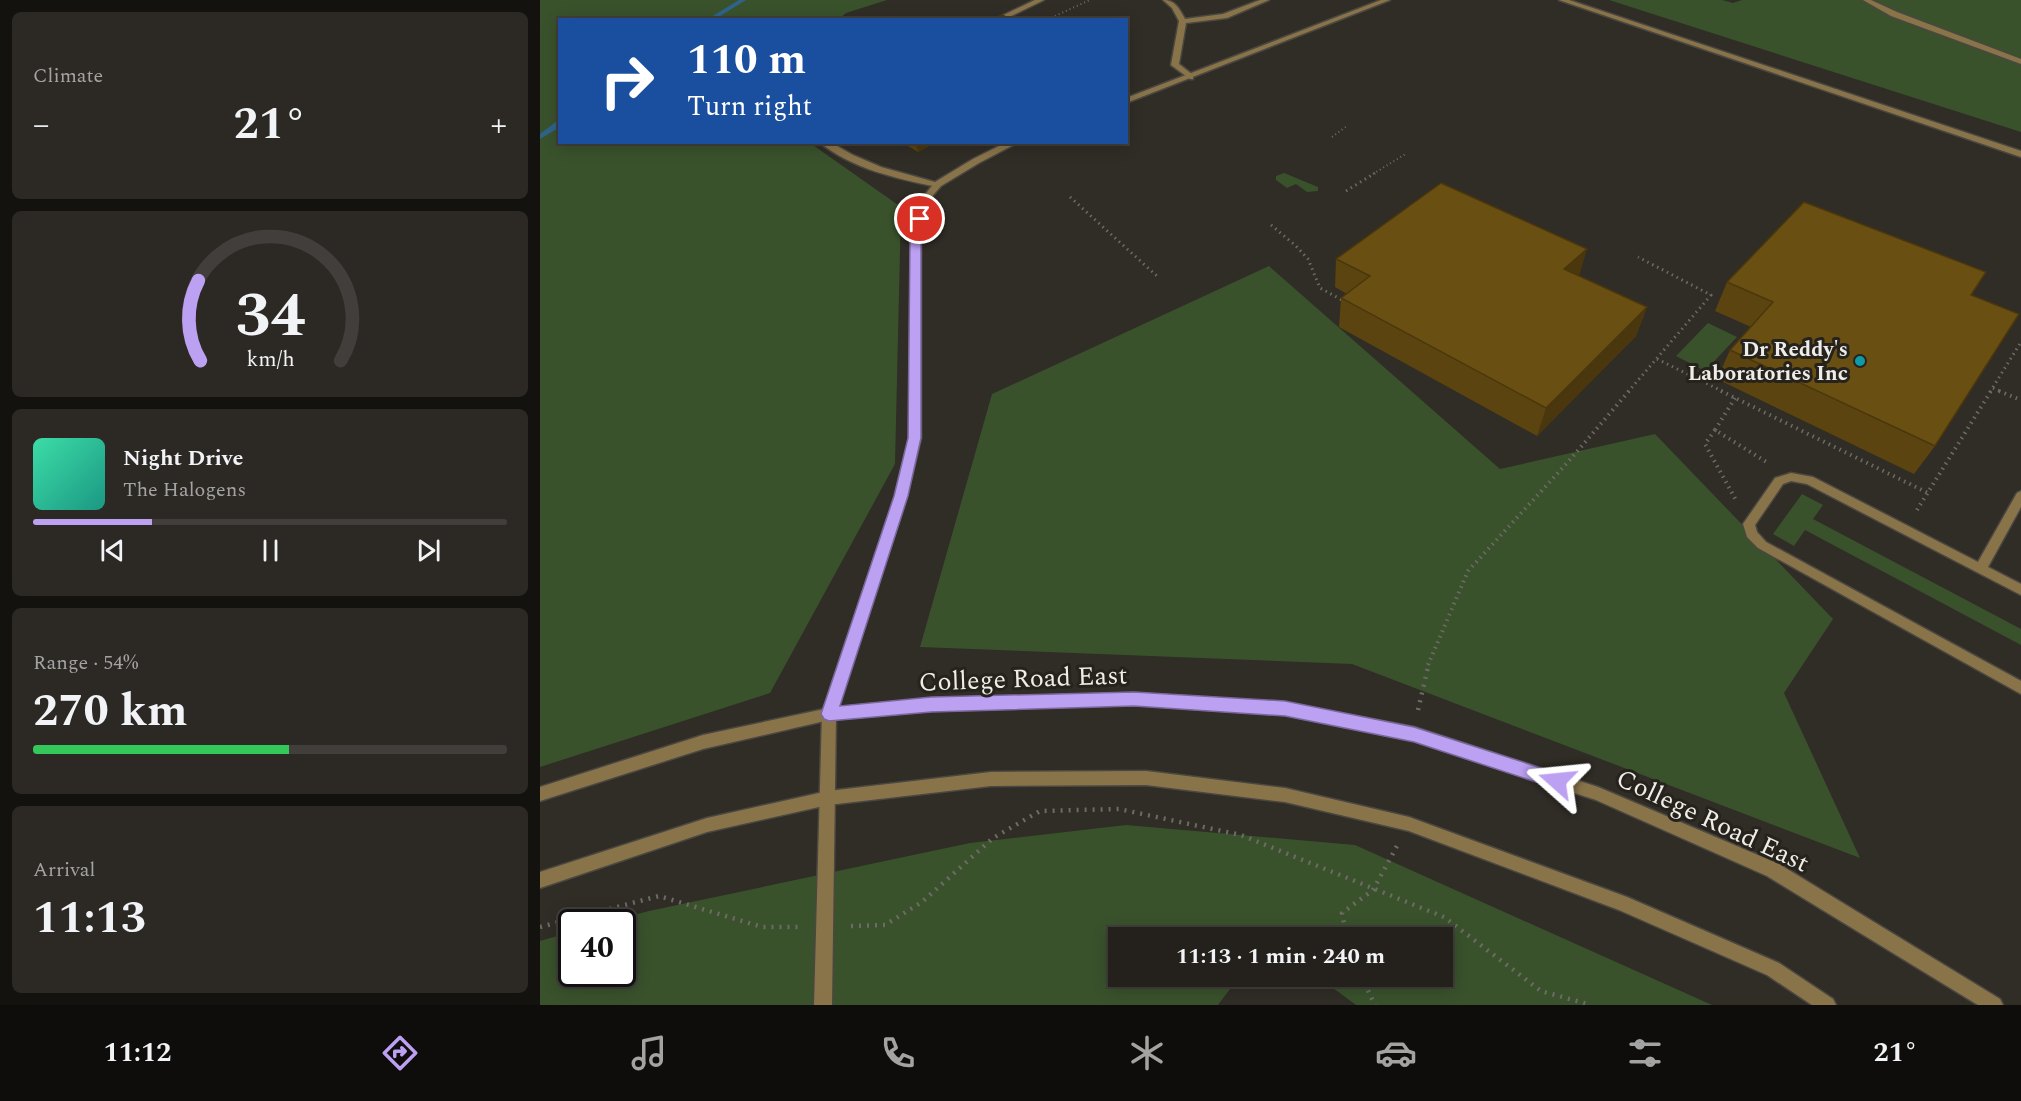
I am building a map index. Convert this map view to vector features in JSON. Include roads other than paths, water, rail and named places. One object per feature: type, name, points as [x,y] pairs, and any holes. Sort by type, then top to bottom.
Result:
[{"type":"street","points":[[1000,18],[1041,0]]},
{"type":"street","points":[[1166,0],[1174,7],[1183,21],[1175,65],[1190,77]]},
{"type":"street","points":[[1183,21],[1224,16],[1266,0]]},
{"type":"street","points":[[1128,100],[1387,0]]},
{"type":"street","points":[[1562,0],[2021,154]]},
{"type":"street","points":[[1866,0],[1894,14],[2021,62]]},
{"type":"street","points":[[826,144],[849,159],[896,177],[938,184]]},
{"type":"street","points":[[823,1005],[829,714],[901,496],[915,438],[916,238],[924,201],[938,184],[976,161],[1011,144]]},
{"type":"street","points":[[2021,590],[1809,480],[1791,477],[1779,481],[1749,524],[1750,534],[1762,544],[2021,688]]},
{"type":"street","points":[[1980,569],[2021,496]]},
{"type":"street","name":"College Road East","points":[[540,794],[703,742],[829,714],[931,705],[1134,699],[1285,709],[1414,734],[1598,794],[1773,870],[1994,1005]]},
{"type":"street","points":[[540,880],[708,825],[828,798],[991,779],[1146,778],[1285,795],[1409,824],[1620,903],[1773,969],[1827,1005]]},
{"type":"waterway","points":[[712,18],[743,0]]},
{"type":"waterway","points":[[540,137],[558,124]]},
{"type":"place","name":"Dr Reddy's Laboratories Inc","points":[[1860,361]]}]
